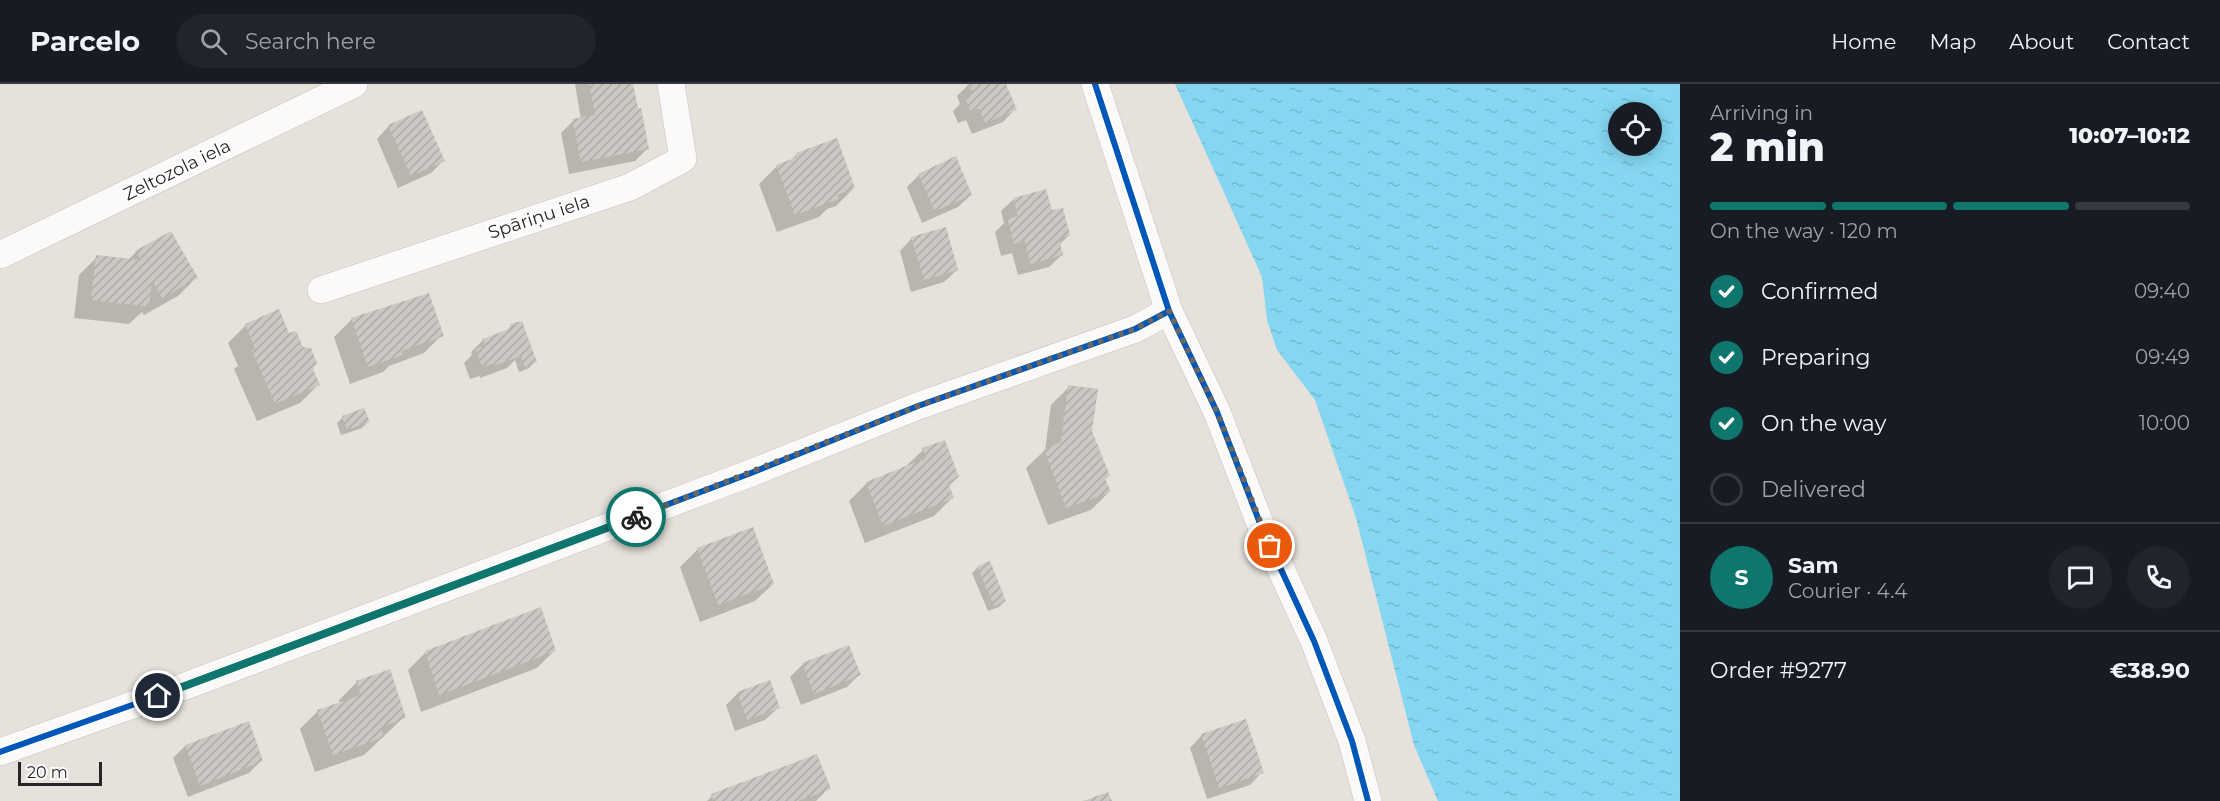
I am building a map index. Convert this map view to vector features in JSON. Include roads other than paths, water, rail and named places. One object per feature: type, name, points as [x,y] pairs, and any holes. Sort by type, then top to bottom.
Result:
[{"type":"street","name":"Zeltozola iela","points":[[0,255],[354,84]]},
{"type":"street","name":"Spāriņu iela","points":[[321,290],[630,187],[683,159],[671,84]]},
{"type":"street","points":[[1095,84],[1169,311],[1217,412],[1261,526],[1314,641],[1352,741],[1368,801]]},
{"type":"street","points":[[0,752],[202,680],[740,478],[918,406],[1135,329],[1169,311]]},
{"type":"water","points":[[1175,84],[1680,84],[1680,801],[1438,801],[1414,745],[1356,518],[1315,400],[1277,350],[1267,320],[1262,277]]}]
